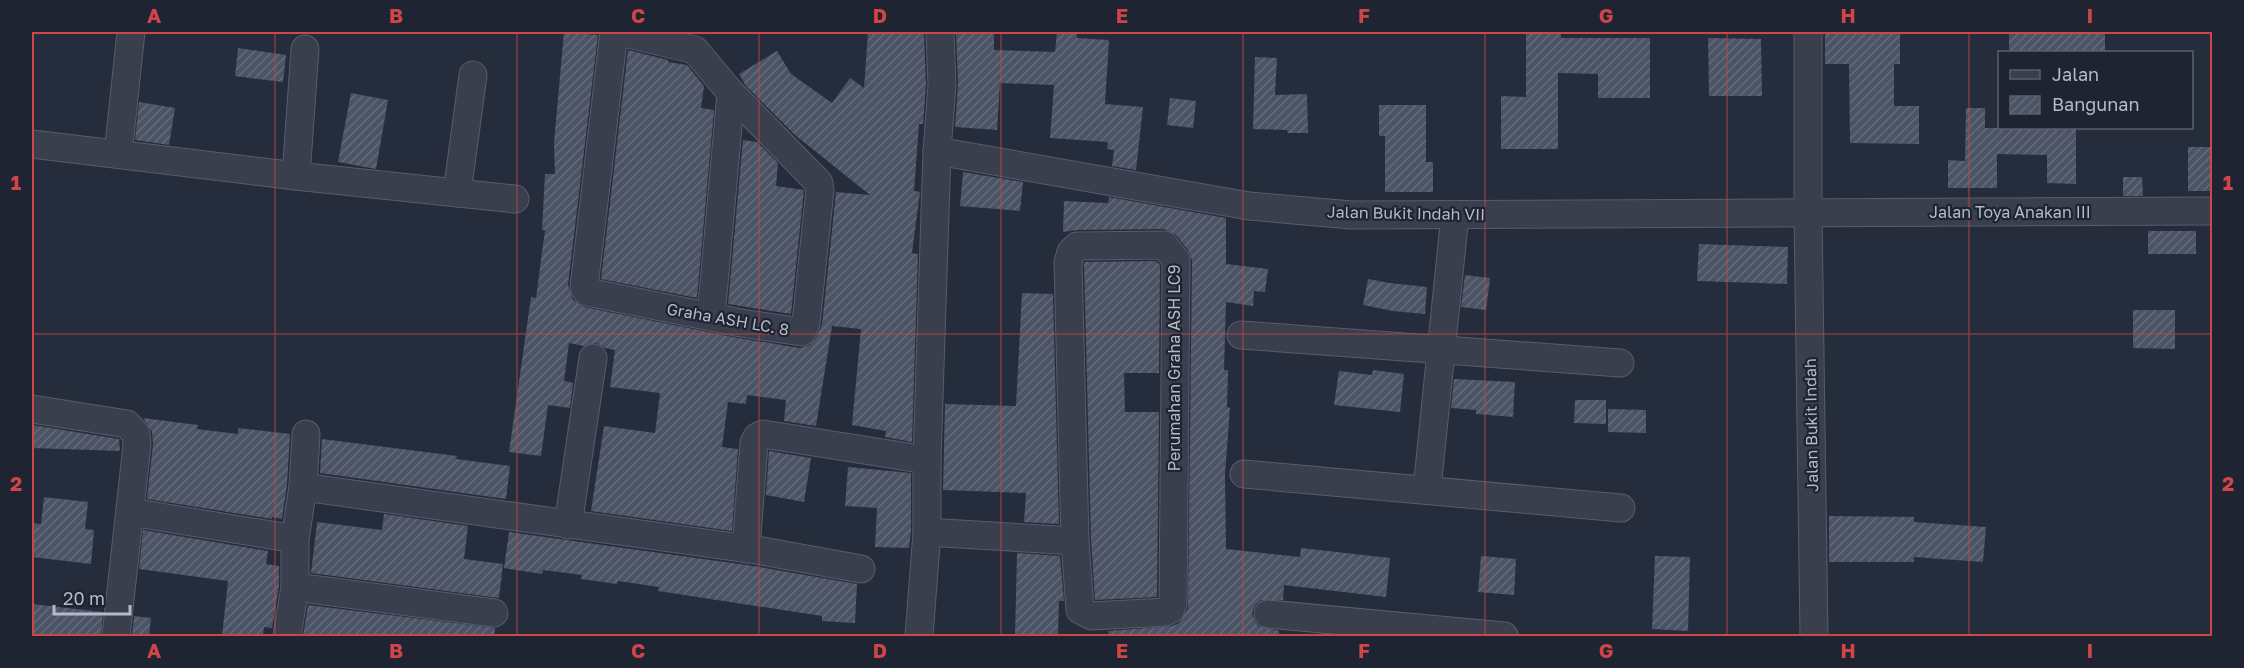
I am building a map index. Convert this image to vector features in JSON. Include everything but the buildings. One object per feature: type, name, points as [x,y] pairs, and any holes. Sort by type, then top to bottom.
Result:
[{"type":"street","points":[[118,154],[131,32]]},
{"type":"street","name":"Graha ASH LC. 8","points":[[614,32],[584,287],[587,292],[802,332],[806,323],[820,190],[816,178],[731,93],[701,41],[620,32]]},
{"type":"street","points":[[919,636],[927,532],[927,460],[937,151],[942,85],[939,32]]},
{"type":"street","name":"Jalan Bukit Indah","points":[[1808,32],[1814,636]]},
{"type":"street","points":[[296,176],[305,49]]},
{"type":"street","points":[[457,193],[473,75]]},
{"type":"street","points":[[711,316],[731,93]]},
{"type":"street","points":[[32,144],[296,176],[515,199]]},
{"type":"street","name":"Jalan Bukit Indah VII","points":[[937,151],[1249,206],[1351,215],[1808,213]]},
{"type":"street","name":"Jalan Toya Anakan III","points":[[1808,213],[2212,211]]},
{"type":"street","points":[[1427,489],[1455,215]]},
{"type":"street","name":"Perumahan Graha ASH LC9","points":[[1164,245],[1176,260],[1173,604],[1171,609],[1154,613],[1092,616],[1084,614],[1080,610],[1075,541],[1068,262],[1071,252],[1077,246],[1164,245]]},
{"type":"street","points":[[1241,335],[1620,363]]},
{"type":"street","points":[[568,525],[593,358]]},
{"type":"street","points":[[32,409],[127,424],[136,434],[137,445],[116,636]]},
{"type":"street","points":[[746,549],[754,443],[757,437],[763,434],[927,460]]},
{"type":"street","points":[[287,636],[295,587],[295,539],[303,487],[306,435]]},
{"type":"street","points":[[1244,474],[1621,508]]},
{"type":"street","points":[[303,487],[746,549],[861,569]]},
{"type":"street","points":[[130,512],[295,539]]},
{"type":"street","points":[[927,532],[1075,541]]},
{"type":"street","points":[[295,587],[494,613]]},
{"type":"street","points":[[1268,614],[1504,636]]}]
